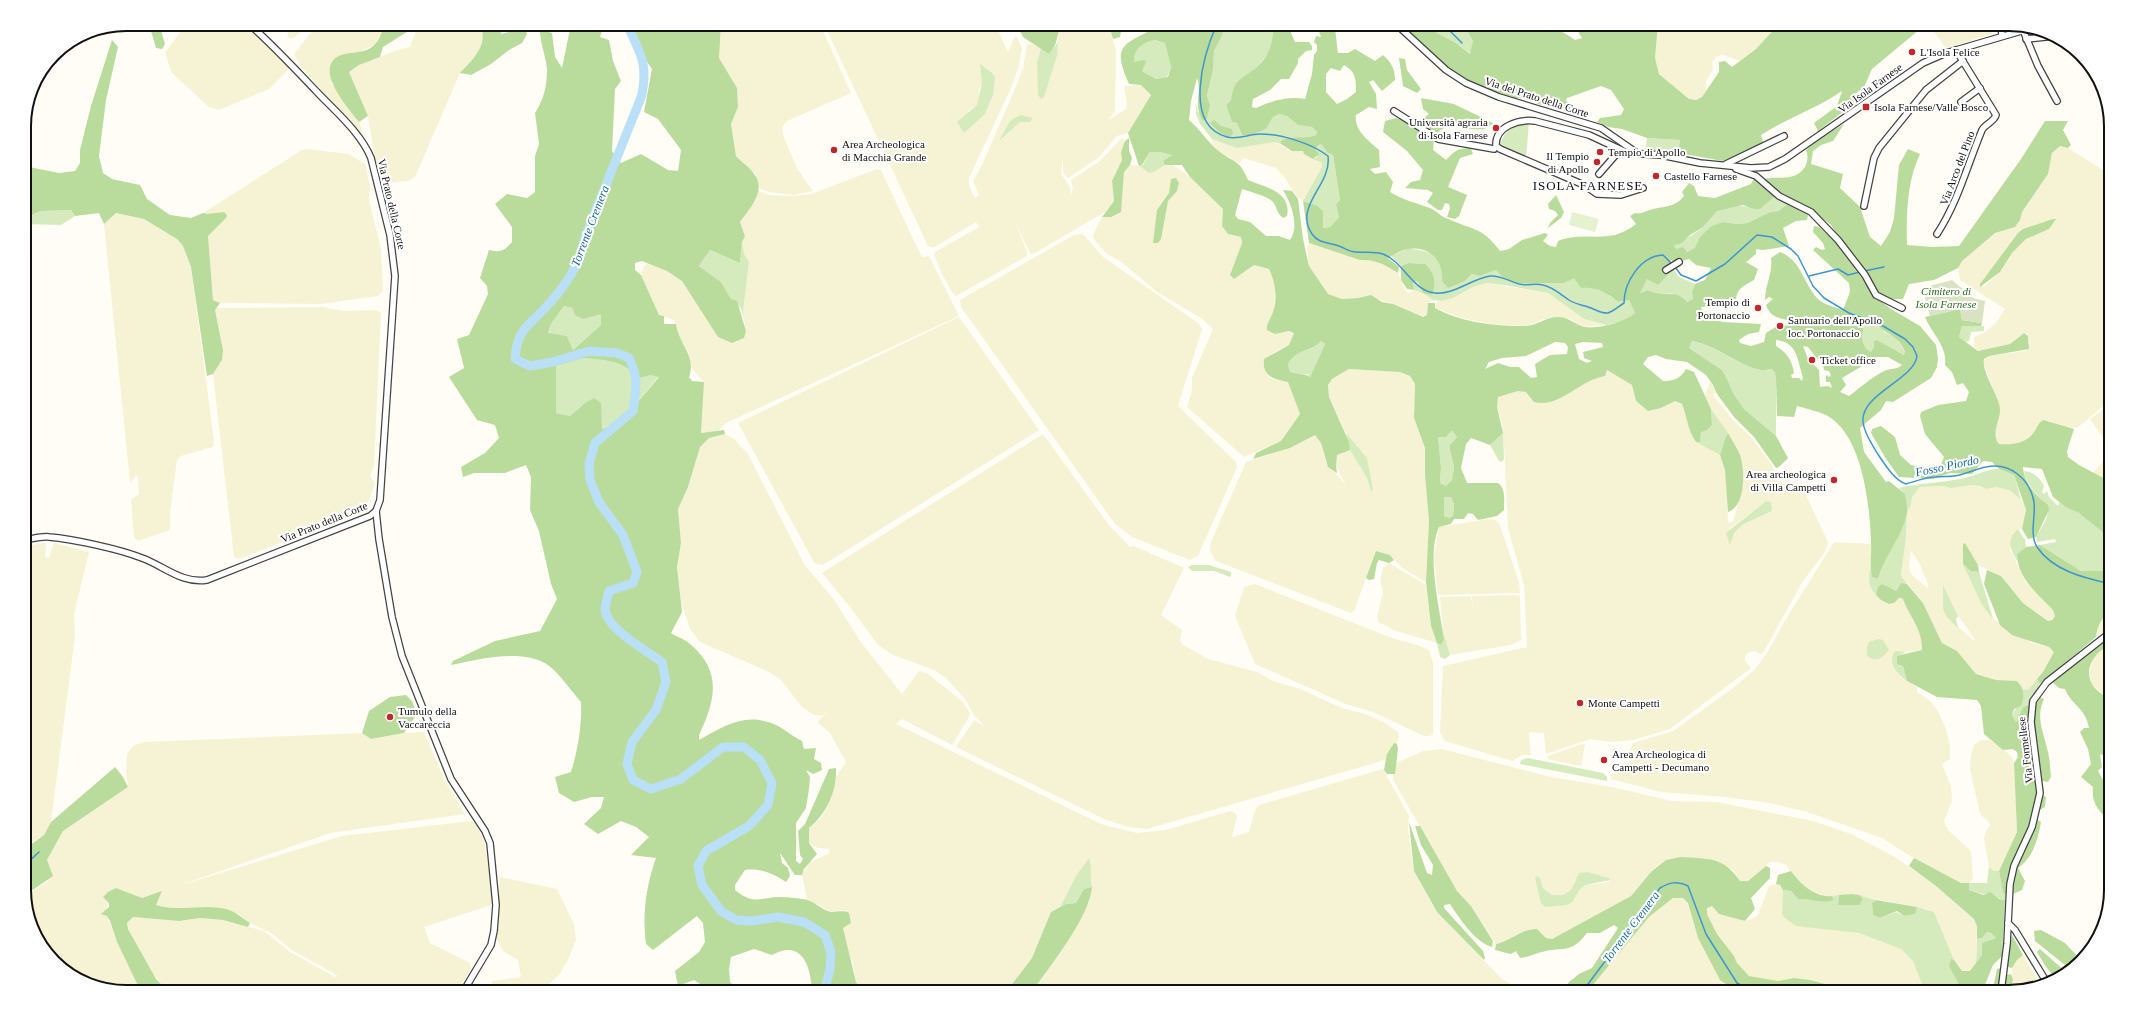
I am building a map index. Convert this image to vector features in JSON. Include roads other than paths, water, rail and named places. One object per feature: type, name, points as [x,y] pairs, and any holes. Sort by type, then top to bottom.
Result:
[{"type":"street","name":"Via Prato della Corte","points":[[31,539],[48,537],[141,557],[183,579],[196,582],[207,580],[370,516],[376,511],[380,500],[395,276],[390,235],[368,151],[338,114],[278,49],[257,31]]},
{"type":"street","name":"Via del Prato della Corte","points":[[1404,31],[1446,70],[1466,83],[1499,97],[1601,128],[1637,153]]},
{"type":"street","points":[[2002,31],[2002,36]]},
{"type":"street","name":"Via Isola Farnese","points":[[1643,188],[1621,194],[1597,194],[1584,185],[1500,150],[1496,146],[1497,137],[1508,126],[1527,120],[1555,125],[1589,135],[1620,150],[1661,155],[1700,163],[1760,168],[1779,164],[1916,68],[1933,58],[2016,32]]},
{"type":"street","points":[[2025,33],[2026,39],[2038,66],[2057,101]]},
{"type":"street","points":[[2026,39],[2043,37]]},
{"type":"street","name":"Via Arco del Pino","points":[[1937,234],[1953,206],[1982,129],[1995,116],[1995,112],[1956,50]]},
{"type":"street","points":[[1864,206],[1874,158],[1879,148],[1926,90],[1963,61]]},
{"type":"street","points":[[1961,102],[1980,88]]},
{"type":"street","points":[[1394,111],[1438,139],[1494,150]]},
{"type":"street","points":[[1784,136],[1728,165],[1731,168],[1756,176],[1779,196],[1811,212],[1838,240],[1860,268],[1876,295],[1902,308]]},
{"type":"street","points":[[1599,174],[1620,150]]},
{"type":"street","points":[[1668,268],[1678,263]]},
{"type":"street","points":[[376,511],[378,539],[392,617],[402,656],[451,779],[485,831],[490,843],[496,905],[494,931],[491,945],[467,985]]},
{"type":"street","name":"Via Formellese","points":[[2002,985],[2010,884],[2014,866],[2032,827],[2040,793],[2031,722],[2033,701],[2046,682],[2104,637]]},
{"type":"street","points":[[2008,923],[2015,930],[2044,978]]},
{"type":"waterway","name":"Torrente Cremera","points":[[630,31],[642,58],[644,74],[642,95],[585,237],[576,266],[571,276],[559,292],[524,330],[518,341],[515,359],[530,366],[553,362],[589,351],[617,353],[629,358],[636,384],[633,411],[595,443],[589,464],[590,480],[599,502],[623,535],[637,572],[633,583],[609,591],[605,610],[608,618],[620,632],[662,662],[666,682],[656,710],[632,742],[627,764],[633,780],[651,789],[681,779],[723,747],[744,747],[760,760],[772,783],[768,805],[749,826],[706,851],[698,866],[702,885],[721,911],[736,920],[752,921],[778,917],[804,922],[825,935],[831,952],[830,969],[826,985]]},
{"type":"waterway","name":"Fosso Piordo","points":[[1214,31],[1207,52],[1200,87],[1201,104],[1205,118],[1213,130],[1227,137],[1235,138],[1256,134],[1268,134],[1305,143],[1328,156],[1328,167],[1325,176],[1307,214],[1307,224],[1312,234],[1318,240],[1351,251],[1383,254],[1397,263],[1414,282],[1427,291],[1435,293],[1449,292],[1476,280],[1494,276],[1519,284],[1540,284],[1547,286],[1569,300],[1605,313],[1612,311],[1624,303],[1630,279],[1647,260],[1663,255],[1672,264]]},
{"type":"waterway","points":[[1450,31],[1462,43]]},
{"type":"waterway","name":"Fosso Piordo","points":[[1675,267],[1681,275],[1696,281],[1725,264],[1757,235],[1772,237],[1791,249],[1798,256],[1813,286],[1824,298],[1849,313],[1883,326],[1905,339],[1913,347],[1917,356],[1914,365],[1898,380],[1878,395],[1864,412],[1863,422],[1867,434],[1877,453],[1893,475],[1906,484],[1921,479],[1958,475],[1986,467],[1995,466],[2011,470],[2018,474],[2028,486],[2032,494],[2034,502],[2033,536],[2037,547],[2044,555],[2061,568],[2080,576],[2104,582]]},
{"type":"waterway","points":[[1864,271],[1884,267]]},
{"type":"waterway","points":[[1809,276],[1838,269],[1848,275],[1860,272]]},
{"type":"waterway","points":[[31,859],[39,852]]},
{"type":"waterway","name":"Torrente Cremera","points":[[1587,985],[1660,888],[1670,883],[1680,883],[1688,886],[1706,934],[1737,983],[1741,985]]},
{"type":"place","name":"L'Isola Felice","points":[[1912,52]]},
{"type":"place","name":"Isola Farnese/Valle Bosco","points":[[1866,107]]},
{"type":"place","name":"Università agraria di Isola Farnese","points":[[1496,128]]},
{"type":"place","name":"Area Archeologica di Macchia Grande","points":[[834,150]]},
{"type":"place","name":"Tempio di Apollo","points":[[1600,152]]},
{"type":"place","name":"Il Tempio di Apollo","points":[[1597,162]]},
{"type":"place","name":"Castello Farnese","points":[[1656,176]]},
{"type":"place","name":"Tempio di Portonaccio","points":[[1758,308]]},
{"type":"place","name":"Santuario dell'Apollo loc. Portonaccio","points":[[1780,326]]},
{"type":"place","name":"Ticket office","points":[[1812,360]]},
{"type":"place","name":"Area archeologica di Villa Campetti","points":[[1834,480]]},
{"type":"place","name":"Monte Campetti","points":[[1580,703]]},
{"type":"place","name":"Tumulo della Vaccareccia","points":[[390,717]]},
{"type":"place","name":"Area Archeologica di Campetti - Decumano","points":[[1604,760]]},
{"type":"district","name":"ISOLA FARNESE","points":[[1588,185]]},
{"type":"park label","name":"Cimitero di Isola Farnese","points":[[1946,297]]}]
